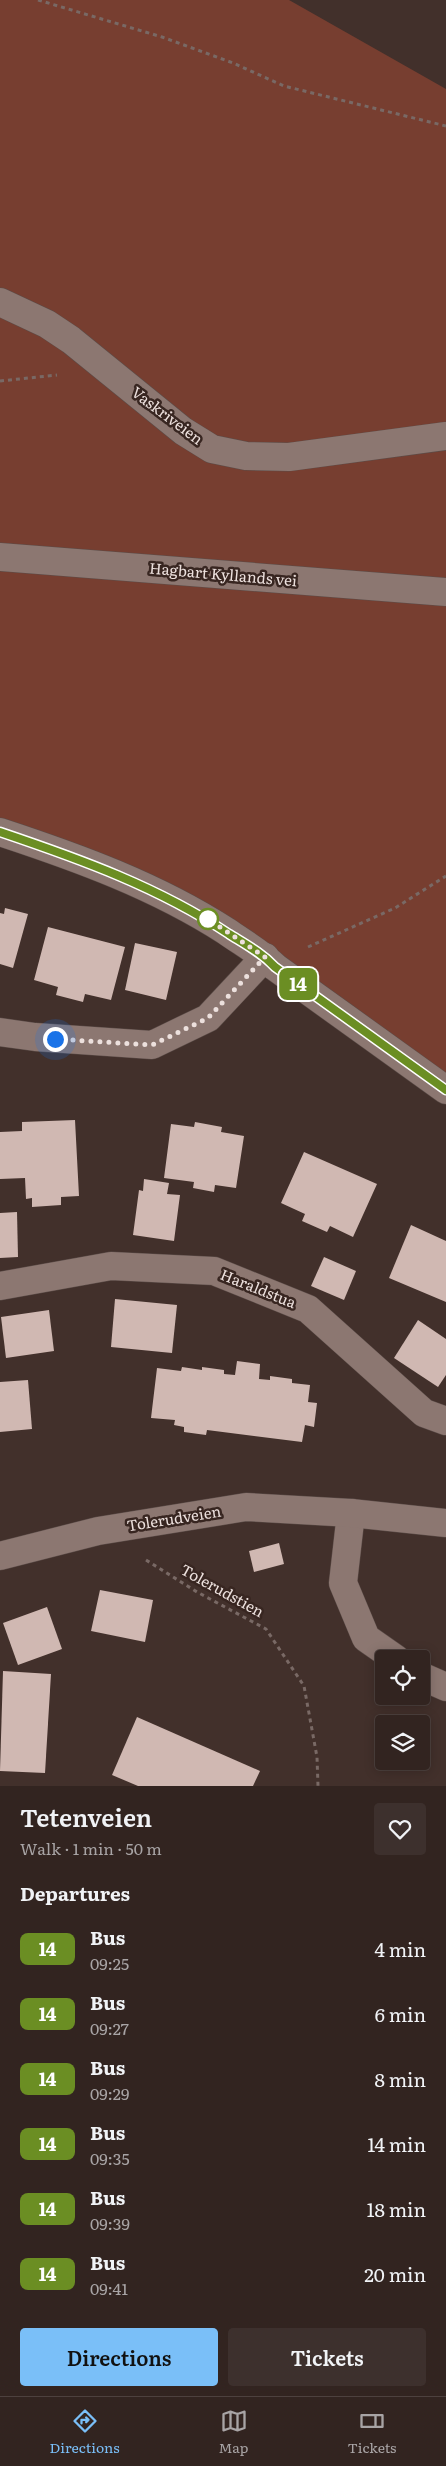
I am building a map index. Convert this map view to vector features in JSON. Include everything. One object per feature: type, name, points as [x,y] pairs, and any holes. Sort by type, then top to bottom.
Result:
[{"type":"street","name":"Vaskriveien","points":[[0,302],[46,324],[183,431],[212,449],[246,456],[289,457],[446,436]]},
{"type":"street","name":"Hagbart Kyllands vei","points":[[0,557],[446,592]]},
{"type":"street","points":[[0,832],[76,857],[127,878],[193,910],[270,962],[446,1090]]},
{"type":"street","points":[[0,1032],[35,1037],[152,1045],[208,1018],[270,962]]},
{"type":"street","name":"Haraldstua","points":[[0,1286],[111,1266],[214,1271],[308,1309],[424,1413],[446,1421]]},
{"type":"street","name":"Tolerudveien","points":[[0,1556],[98,1531],[246,1507],[351,1513],[446,1523]]},
{"type":"street","points":[[351,1513],[343,1583],[366,1638],[383,1650]]},
{"type":"street","points":[[430,1680],[446,1686]]},
{"type":"path","points":[[38,0],[162,37],[232,62],[284,86],[446,126]]},
{"type":"path","points":[[0,381],[59,375],[89,356]]},
{"type":"path","points":[[270,962],[395,908],[446,876]]},
{"type":"path","name":"Tolerudstien","points":[[98,1531],[197,1592],[266,1628],[304,1686],[317,1757],[318,1786]]},
{"type":"shaded area","points":[[0,0],[289,0],[446,89],[446,1091],[244,947],[0,830]]},
{"type":"building","points":[[5,908],[28,914],[13,968],[0,964],[0,913],[4,914]]},
{"type":"building","points":[[48,927],[125,947],[111,1000],[85,994],[83,1002],[56,995],[58,987],[34,980]]},
{"type":"building","points":[[135,943],[177,952],[166,1000],[125,990]]},
{"type":"building","points":[[75,1120],[79,1196],[61,1197],[61,1205],[32,1207],[32,1198],[26,1199],[25,1178],[0,1179],[0,1132],[22,1131],[22,1122]]},
{"type":"building","points":[[195,1122],[222,1127],[221,1132],[244,1136],[236,1188],[215,1185],[214,1192],[193,1188],[194,1182],[164,1178],[171,1124],[194,1127]]},
{"type":"building","points":[[304,1152],[377,1184],[353,1237],[330,1226],[327,1232],[302,1221],[305,1214],[281,1203]]},
{"type":"building","points":[[144,1179],[169,1183],[167,1194],[180,1195],[174,1241],[133,1235],[139,1190],[143,1191]]},
{"type":"building","points":[[17,1212],[18,1257],[0,1258],[0,1213]]},
{"type":"building","points":[[411,1225],[446,1241],[446,1302],[389,1278]]},
{"type":"building","points":[[324,1257],[356,1271],[344,1300],[311,1286]]},
{"type":"building","points":[[115,1299],[177,1305],[172,1353],[111,1347]]},
{"type":"building","points":[[49,1310],[54,1351],[6,1358],[1,1317]]},
{"type":"building","points":[[418,1320],[446,1339],[446,1375],[438,1387],[394,1358]]},
{"type":"building","points":[[237,1361],[260,1364],[259,1379],[270,1380],[270,1376],[292,1379],[292,1383],[310,1385],[308,1402],[317,1403],[314,1427],[305,1425],[302,1442],[207,1430],[206,1435],[184,1432],[184,1427],[174,1425],[175,1420],[151,1418],[157,1368],[181,1371],[182,1367],[202,1370],[202,1367],[224,1370],[224,1374],[235,1375]]},
{"type":"building","points":[[28,1380],[32,1429],[0,1432],[0,1382]]},
{"type":"building","points":[[279,1543],[284,1564],[254,1572],[249,1551]]},
{"type":"building","points":[[100,1590],[153,1600],[145,1642],[91,1631]]},
{"type":"building","points":[[47,1607],[62,1649],[18,1665],[3,1623]]},
{"type":"building","points":[[3,1671],[51,1674],[45,1773],[0,1771]]},
{"type":"building","points":[[137,1717],[260,1771],[253,1786],[138,1786],[112,1775]]},
{"type":"bus line","name":"14","points":[[0,832],[76,857],[127,878],[193,910],[265,957],[275,967],[446,1090]]},
{"type":"route","points":[[55,1039],[152,1045],[208,1018],[265,957],[208,919]]}]
